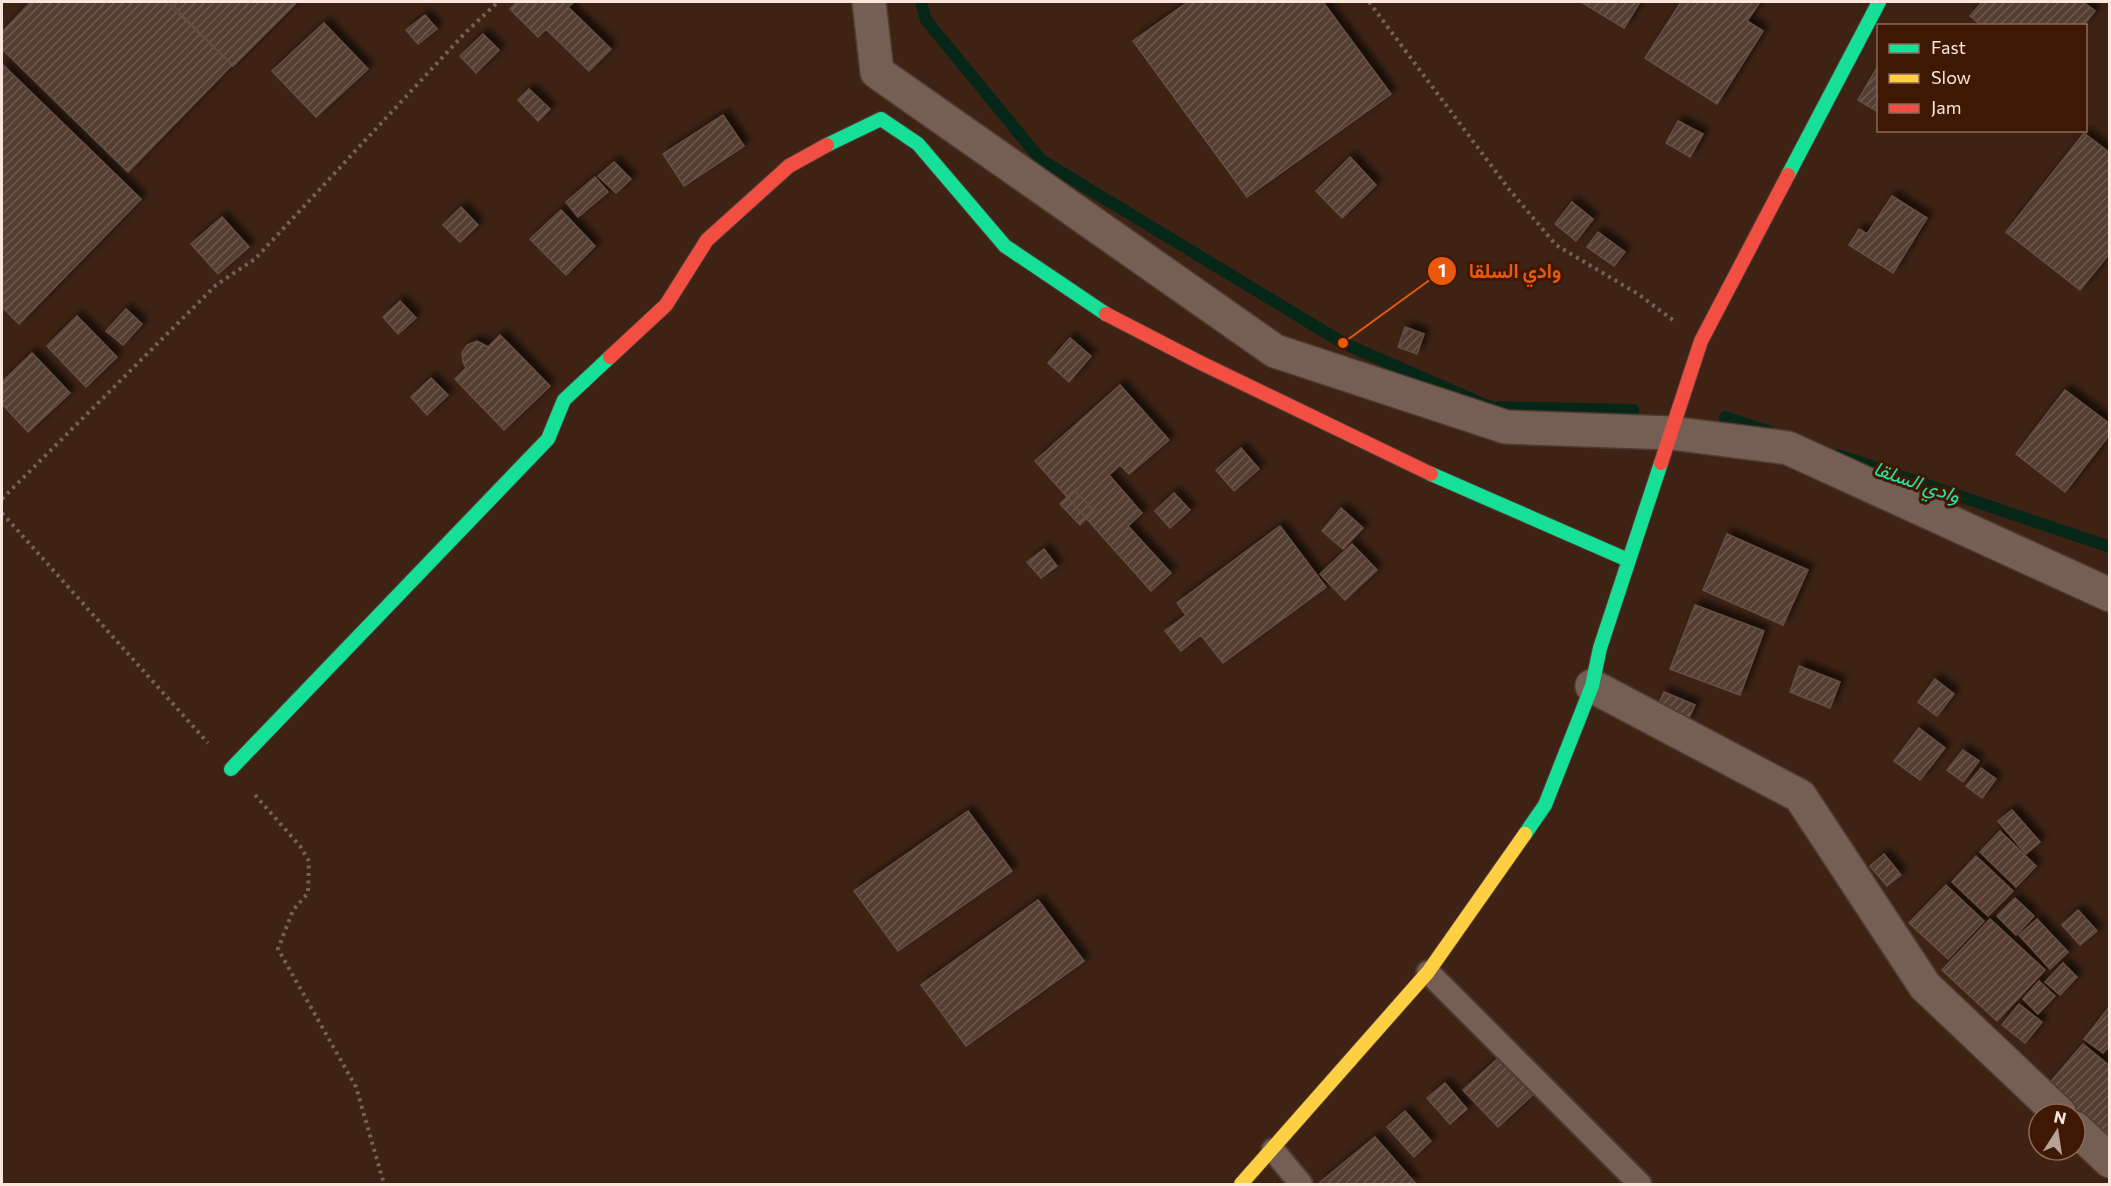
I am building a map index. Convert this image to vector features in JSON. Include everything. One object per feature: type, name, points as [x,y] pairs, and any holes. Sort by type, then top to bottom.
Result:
[{"type":"street","points":[[869,2],[877,72],[1275,351],[1506,427],[1671,433],[1788,448],[2108,593]]},
{"type":"street","points":[[1241,1185],[1428,972],[1545,805],[1592,686],[1599,648],[1701,341],[1879,2]]},
{"type":"street","points":[[231,769],[548,439],[564,400],[666,305],[707,240],[789,166],[852,131],[881,119],[918,144],[1005,246],[1097,309],[1201,363],[1421,470],[1628,560]]},
{"type":"street","points":[[1592,686],[1800,796],[1925,986],[2047,1102]]},
{"type":"street","points":[[2087,1140],[2109,1161]]},
{"type":"lane","points":[[1428,972],[1640,1185]]},
{"type":"lane","points":[[1273,1150],[1301,1185]]},
{"type":"path","points":[[2,499],[216,285],[255,259],[465,33],[498,2]]},
{"type":"path","points":[[1369,2],[1508,188],[1556,245],[1638,294],[1701,341]]},
{"type":"path","points":[[2,513],[300,846],[309,861],[308,893],[292,910],[278,949],[356,1087],[384,1185]]},
{"type":"building","points":[[31,2],[166,2],[232,65],[128,172],[2,49],[2,32]]},
{"type":"building","points":[[169,2],[297,2],[233,66]]},
{"type":"building","points":[[517,2],[574,2],[568,7],[611,49],[589,71],[546,29],[538,37],[510,9]]},
{"type":"building","points":[[1188,2],[1323,2],[1391,94],[1247,197],[1133,41]]},
{"type":"building","points":[[1581,2],[1640,2],[1624,28]]},
{"type":"building","points":[[1681,2],[1760,2],[1747,21],[1763,31],[1717,104],[1645,58]]},
{"type":"building","points":[[1982,2],[2083,2],[2095,11],[2085,24],[1980,24],[1970,16]]},
{"type":"building","points":[[425,15],[437,29],[418,44],[406,30]]},
{"type":"building","points":[[324,23],[368,69],[316,117],[272,71]]},
{"type":"building","points":[[483,34],[499,50],[476,73],[460,56]]},
{"type":"building","points":[[2,64],[141,199],[19,324],[2,307]]},
{"type":"building","points":[[1877,68],[1877,111],[1858,100]]},
{"type":"building","points":[[529,89],[550,109],[538,121],[518,100]]},
{"type":"building","points":[[723,115],[744,146],[684,186],[663,154]]},
{"type":"building","points":[[1678,121],[1703,134],[1690,157],[1666,143]]},
{"type":"building","points":[[2084,133],[2110,153],[2110,253],[2080,290],[2006,232]]},
{"type":"building","points":[[1350,157],[1376,185],[1342,218],[1316,191]]},
{"type":"building","points":[[614,162],[631,179],[616,193],[598,176]]},
{"type":"building","points":[[595,177],[608,192],[578,217],[566,202]]},
{"type":"building","points":[[1892,196],[1927,218],[1893,273],[1849,245],[1859,229],[1867,234]]},
{"type":"building","points":[[1572,202],[1593,219],[1576,241],[1555,224]]},
{"type":"building","points":[[461,207],[478,225],[460,242],[443,225]]},
{"type":"building","points":[[561,210],[595,246],[566,275],[530,239]]},
{"type":"building","points":[[222,217],[249,247],[218,274],[191,244]]},
{"type":"building","points":[[1598,232],[1625,252],[1614,266],[1587,247]]},
{"type":"building","points":[[400,301],[416,318],[398,334],[383,317]]},
{"type":"building","points":[[126,309],[142,324],[123,345],[106,331]]},
{"type":"building","points":[[77,316],[117,357],[86,387],[47,346]]},
{"type":"building","points":[[1405,327],[1424,334],[1417,354],[1398,347]]},
{"type":"building","points":[[500,335],[550,386],[504,430],[455,379],[466,368],[462,353],[467,345],[477,341],[488,347]]},
{"type":"building","points":[[1070,338],[1091,356],[1069,382],[1048,363]]},
{"type":"building","points":[[32,353],[70,393],[28,432],[2,404],[2,382]]},
{"type":"building","points":[[431,378],[448,395],[427,415],[411,397]]},
{"type":"building","points":[[1120,385],[1169,440],[1129,474],[1120,465],[1109,475],[1142,513],[1128,526],[1171,573],[1151,591],[1035,461]]},
{"type":"building","points":[[2065,390],[2110,424],[2110,434],[2065,492],[2016,454]]},
{"type":"building","points":[[1241,448],[1259,469],[1234,491],[1216,470]]},
{"type":"building","points":[[1074,490],[1094,511],[1080,525],[1060,504]]},
{"type":"building","points":[[1174,493],[1190,510],[1170,528],[1155,511]]},
{"type":"building","points":[[1341,508],[1363,528],[1343,549],[1322,531]]},
{"type":"building","points":[[1280,526],[1326,587],[1223,663],[1201,635],[1181,651],[1165,631],[1186,615],[1177,603]]},
{"type":"building","points":[[1727,534],[1808,570],[1783,625],[1703,590]]},
{"type":"building","points":[[1352,544],[1377,570],[1345,600],[1320,574]]},
{"type":"building","points":[[1044,549],[1057,566],[1041,578],[1027,562]]},
{"type":"building","points":[[1695,605],[1764,631],[1740,695],[1670,669]]},
{"type":"building","points":[[1799,666],[1840,682],[1830,708],[1790,692]]},
{"type":"building","points":[[1935,679],[1954,694],[1937,716],[1918,702]]},
{"type":"building","points":[[1664,692],[1695,705],[1687,722],[1657,708]]},
{"type":"building","points":[[1919,728],[1945,748],[1920,780],[1894,761]]},
{"type":"building","points":[[1963,750],[1979,761],[1963,782],[1947,770]]},
{"type":"building","points":[[1981,768],[1996,779],[1982,798],[1966,786]]},
{"type":"building","points":[[2012,810],[2040,842],[2026,854],[1998,821]]},
{"type":"building","points":[[968,811],[1012,871],[898,951],[854,891]]},
{"type":"building","points":[[2000,831],[2036,866],[2016,887],[1980,852]]},
{"type":"building","points":[[1884,854],[1901,875],[1887,886],[1870,866]]},
{"type":"building","points":[[1976,856],[2013,891],[1988,916],[1952,882]]},
{"type":"building","points":[[1946,885],[1984,921],[1948,959],[1909,923]]},
{"type":"building","points":[[2015,898],[2034,916],[2016,935],[1997,916]]},
{"type":"building","points":[[1038,900],[1084,961],[966,1046],[921,985]]},
{"type":"building","points":[[2078,910],[2097,931],[2080,945],[2062,925]]},
{"type":"building","points":[[1990,919],[2045,970],[1997,1021],[1942,970]]},
{"type":"building","points":[[2037,919],[2068,952],[2050,969],[2019,935]]},
{"type":"building","points":[[2063,963],[2077,977],[2060,995],[2045,982]]},
{"type":"building","points":[[2039,981],[2055,996],[2038,1014],[2023,999]]},
{"type":"building","points":[[2019,1004],[2042,1022],[2025,1043],[2002,1025]]},
{"type":"building","points":[[2110,1006],[2110,1045],[2103,1053],[2084,1039]]},
{"type":"building","points":[[2083,1044],[2110,1066],[2110,1136],[2087,1117],[2087,1102],[2069,1102],[2048,1085]]},
{"type":"building","points":[[1505,1052],[1539,1089],[1498,1127],[1463,1090]]},
{"type":"building","points":[[1445,1083],[1467,1109],[1450,1124],[1427,1098]]},
{"type":"building","points":[[1405,1111],[1431,1141],[1414,1157],[1387,1127]]},
{"type":"building","points":[[1375,1137],[1416,1184],[1318,1184]]},
{"type":"waterway","name":"وادي السلقا","points":[[921,2],[926,20],[1041,160],[1343,343],[1490,407],[1633,410]]},
{"type":"waterway","name":"وادي السلقا","points":[[1725,417],[1770,432]]},
{"type":"waterway","name":"وادي السلقا","points":[[1838,455],[2110,547]]},
{"type":"traffic: fast","points":[[1788,175],[1879,2]]},
{"type":"traffic: fast","points":[[827,145],[881,119],[918,144],[1005,246],[1106,314]]},
{"type":"traffic: fast","points":[[231,769],[548,439],[564,400],[610,357]]},
{"type":"traffic: fast","points":[[1525,834],[1545,805],[1592,686],[1600,648],[1661,463]]},
{"type":"traffic: fast","points":[[1431,474],[1628,560]]},
{"type":"traffic: slow","points":[[1241,1184],[1428,972],[1525,834]]},
{"type":"traffic: jam","points":[[610,357],[666,305],[707,240],[789,166],[827,145]]},
{"type":"traffic: jam","points":[[1661,463],[1701,341],[1788,175]]},
{"type":"traffic: jam","points":[[1106,314],[1201,363],[1431,474]]},
{"type":"place","name":"وادي السلقا","points":[[1343,343]]}]
